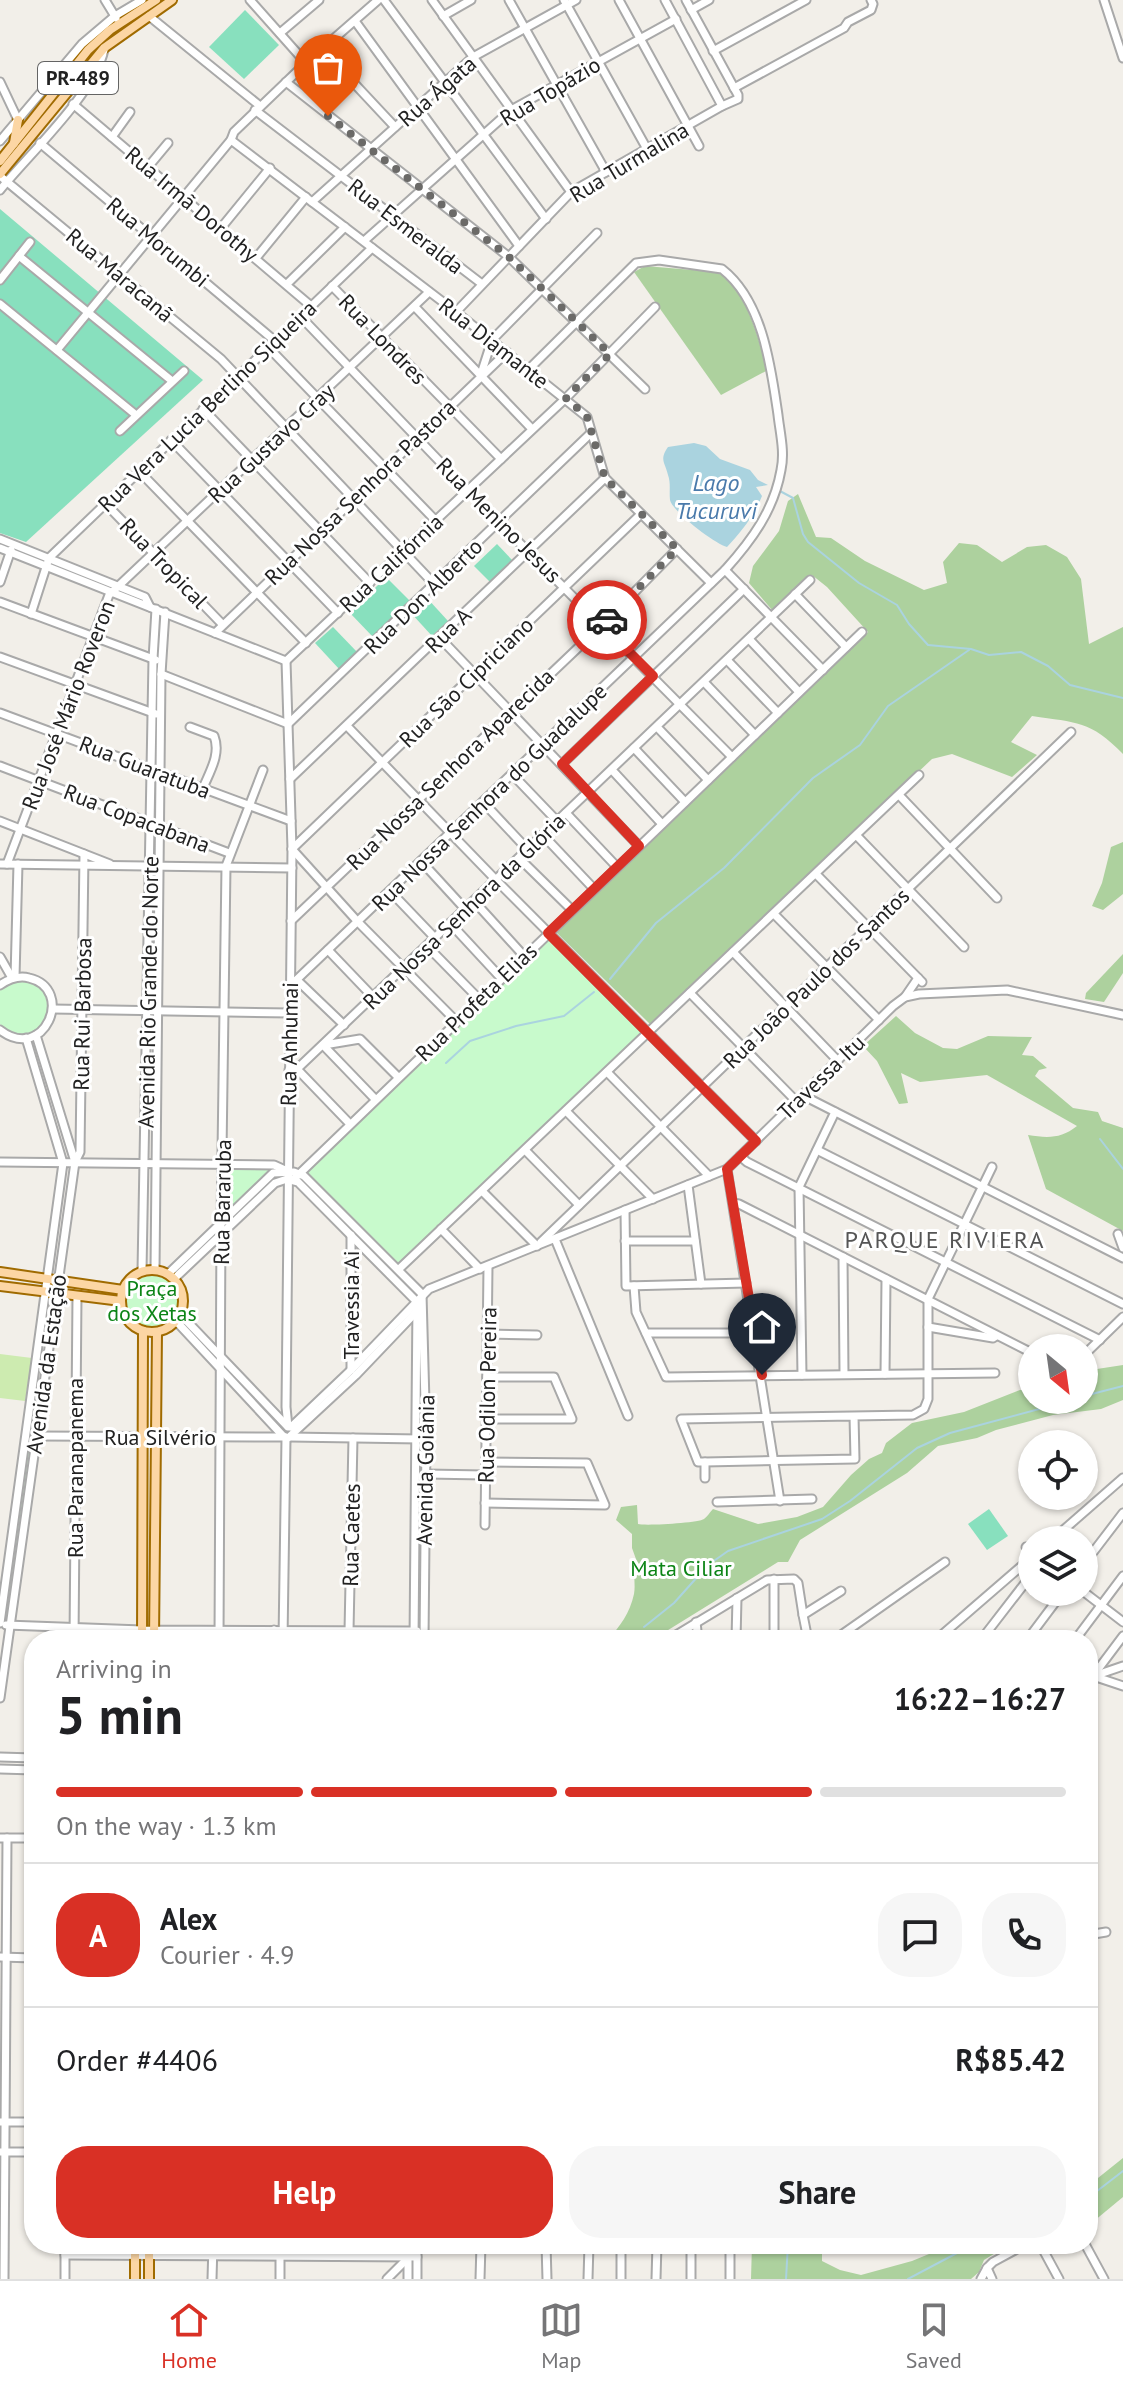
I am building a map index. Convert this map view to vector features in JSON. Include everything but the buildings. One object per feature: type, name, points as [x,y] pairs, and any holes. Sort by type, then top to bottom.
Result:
[{"type":"main road","name":"PR-489","points":[[0,161],[88,50],[118,19],[156,0]]},
{"type":"main road","name":"PR-489","points":[[2,177],[104,48],[172,0]]},
{"type":"main road","points":[[118,19],[120,35]]},
{"type":"main road","points":[[13,144],[18,120]]},
{"type":"main road","points":[[155,1270],[171,1277],[183,1296],[178,1318],[157,1332],[143,1331],[126,1318],[121,1301],[123,1290],[142,1271],[155,1270]]},
{"type":"main road","points":[[0,1272],[123,1290]]},
{"type":"main road","points":[[0,1286],[121,1301]]},
{"type":"main road","points":[[142,1630],[143,1331]]},
{"type":"main road","points":[[154,1630],[157,1332]]},
{"type":"main road","points":[[143,1375],[156,1375]]},
{"type":"main road","points":[[135,2257],[135,2279]]},
{"type":"main road","points":[[149,2257],[149,2279]]},
{"type":"street","points":[[105,0],[118,19]]},
{"type":"street","points":[[0,141],[82,44],[142,0]]},
{"type":"street","points":[[250,0],[306,63]]},
{"type":"street","points":[[280,33],[319,0]]},
{"type":"street","points":[[57,350],[185,198],[234,132],[378,0]]},
{"type":"street","points":[[384,0],[546,219]]},
{"type":"street","points":[[432,0],[571,192]]},
{"type":"street","points":[[443,16],[471,0]]},
{"type":"street","points":[[509,0],[606,172]]},
{"type":"street","name":"Rua Ágata","points":[[256,258],[309,200],[341,176],[473,57],[576,0]]},
{"type":"street","points":[[619,0],[699,146]]},
{"type":"street","points":[[665,0],[722,106],[738,99],[686,0]]},
{"type":"street","points":[[691,10],[709,0]]},
{"type":"street","points":[[713,51],[806,0]]},
{"type":"street","points":[[734,88],[844,28],[848,22],[871,10],[871,0]]},
{"type":"street","points":[[1104,0],[1123,58]]},
{"type":"street","points":[[566,3],[647,149]]},
{"type":"street","name":"Rua Esmeralda","points":[[149,16],[341,176],[482,284]]},
{"type":"street","name":"Rua Topázio","points":[[364,241],[511,110],[676,19]]},
{"type":"street","points":[[355,21],[519,246]]},
{"type":"street","points":[[0,190],[2,177],[40,143],[73,104],[97,69],[104,48]]},
{"type":"street","points":[[322,49],[395,127]]},
{"type":"street","points":[[0,82],[18,120]]},
{"type":"street","points":[[286,82],[509,257],[645,389]]},
{"type":"street","name":"Rua Irmã Dorothy","points":[[73,104],[311,306]]},
{"type":"street","name":"Rua Turmalina","points":[[456,312],[571,192],[722,106]]},
{"type":"street","points":[[112,137],[130,112]]},
{"type":"street","name":"Rua Diamante","points":[[231,140],[492,340],[587,417],[605,478],[711,583]]},
{"type":"street","name":"Rua Morumbi","points":[[40,143],[272,344],[318,398],[436,521]]},
{"type":"street","points":[[148,167],[168,143]]},
{"type":"street","points":[[221,228],[270,168]]},
{"type":"street","name":"Rua Maracanã","points":[[2,177],[221,359],[435,585]]},
{"type":"street","points":[[287,284],[345,227]]},
{"type":"street","points":[[480,376],[492,340],[597,233]]},
{"type":"street","points":[[0,280],[30,242]]},
{"type":"street","name":"Rua Vera Lucia Berlino Siqueira","points":[[48,562],[105,503],[372,248]]},
{"type":"street","points":[[19,256],[172,381]]},
{"type":"street","name":"Rua Nossa Senhora do Guadalupe","points":[[290,986],[725,570],[757,533],[776,490],[783,452],[770,363],[760,329],[729,275],[718,267],[651,260],[640,262],[630,268],[576,322]]},
{"type":"street","name":"Rua Londres","points":[[332,286],[501,459]]},
{"type":"street","name":"Rua Gustavo Cray","points":[[115,588],[429,292]]},
{"type":"street","points":[[0,304],[136,415]]},
{"type":"street","points":[[415,307],[532,429]]},
{"type":"street","name":"Rua Califórnia","points":[[286,661],[566,398],[655,307]]},
{"type":"street","name":"Rua Menino Jesus","points":[[301,317],[417,439],[732,757]]},
{"type":"street","points":[[528,370],[576,322]]},
{"type":"street","name":"Rua Nossa Senhora Pastora","points":[[215,633],[507,352]]},
{"type":"street","points":[[120,431],[184,371]]},
{"type":"street","points":[[203,409],[370,583]]},
{"type":"street","name":"Rua Don Alberto","points":[[288,724],[591,433]]},
{"type":"street","points":[[171,440],[338,613]]},
{"type":"street","points":[[139,471],[306,643]]},
{"type":"street","name":"Rua A","points":[[290,779],[605,478]]},
{"type":"street","name":"Rua Tropical","points":[[105,503],[222,624]]},
{"type":"street","name":"Rua São Cipriciano","points":[[292,849],[641,514]]},
{"type":"street","points":[[0,539],[12,548],[286,661]]},
{"type":"street","points":[[0,548],[12,548]]},
{"type":"street","points":[[0,582],[12,548]]},
{"type":"street","name":"Rua Nossa Senhora Aparecida","points":[[291,921],[602,625],[677,549]]},
{"type":"street","points":[[31,614],[48,562]]},
{"type":"street","points":[[725,570],[823,670]]},
{"type":"street","name":"Rua Nossa Senhora da Glória","points":[[293,1070],[323,1045],[810,580]]},
{"type":"street","name":"Rua José Mário Roveron","points":[[3,864],[39,780],[106,599],[115,588]]},
{"type":"street","points":[[562,764],[744,589]]},
{"type":"street","points":[[795,594],[846,647]]},
{"type":"street","points":[[0,602],[157,660]]},
{"type":"street","name":"Avenida Rio Grande do Norte","points":[[155,1270],[160,865],[152,713],[157,660],[157,609]]},
{"type":"street","name":"Rua Profeta Elias","points":[[291,1176],[862,632]]},
{"type":"street","points":[[440,638],[639,846]]},
{"type":"street","points":[[749,639],[799,692]]},
{"type":"street","points":[[0,657],[161,716]]},
{"type":"street","name":"Avenida Rio Grande do Norte","points":[[142,1271],[150,822],[161,716],[161,674],[157,660]]},
{"type":"street","points":[[727,660],[778,713]]},
{"type":"street","name":"Rua Anhumai","points":[[283,1630],[293,1070],[290,1013],[292,849],[286,661]]},
{"type":"street","points":[[161,674],[288,724]]},
{"type":"street","points":[[704,682],[755,735]]},
{"type":"street","name":"Rua Guaratuba","points":[[0,713],[291,821]]},
{"type":"street","points":[[347,726],[756,1141]]},
{"type":"street","points":[[190,727],[214,736],[217,752],[203,788]]},
{"type":"street","points":[[657,727],[708,780]]},
{"type":"street","name":"Rua João Paulo dos Santos","points":[[420,1302],[434,1287],[537,1246],[1071,732]]},
{"type":"street","points":[[634,748],[685,802]]},
{"type":"street","name":"Rua Copacabana","points":[[0,766],[229,853]]},
{"type":"street","name":"Rua Bararuba","points":[[220,1630],[226,866],[263,770]]},
{"type":"street","points":[[612,770],[662,824]]},
{"type":"street","points":[[512,774],[557,821]]},
{"type":"street","points":[[399,1269],[919,775]]},
{"type":"street","points":[[899,795],[997,898]]},
{"type":"street","points":[[483,802],[528,850]]},
{"type":"street","points":[[566,813],[617,867]]},
{"type":"street","points":[[0,821],[115,866]]},
{"type":"street","points":[[543,835],[594,889]]},
{"type":"street","points":[[857,836],[961,944]]},
{"type":"street","points":[[292,849],[358,922],[456,1021]]},
{"type":"street","name":"Rua Rui Barbosa","points":[[75,1162],[80,1152],[84,854]]},
{"type":"street","points":[[519,858],[572,910]]},
{"type":"street","points":[[421,861],[465,909]]},
{"type":"street","points":[[3,864],[292,868]]},
{"type":"street","points":[[14,978],[18,864]]},
{"type":"street","points":[[816,874],[869,928]]},
{"type":"street","points":[[390,891],[435,938]]},
{"type":"street","points":[[474,901],[524,956]]},
{"type":"street","points":[[774,914],[879,1020]]},
{"type":"street","points":[[450,923],[501,978]]},
{"type":"street","name":"Travessa Itu","points":[[537,1246],[727,1169],[920,980],[869,928]]},
{"type":"street","points":[[427,946],[479,999]]},
{"type":"street","points":[[328,950],[373,997]]},
{"type":"street","points":[[733,952],[838,1061]]},
{"type":"street","points":[[0,957],[14,978]]},
{"type":"street","points":[[0,1030],[14,1038],[36,1035],[48,1024],[53,1009],[51,997],[44,986],[34,979],[1,981]]},
{"type":"street","points":[[297,980],[344,1025]]},
{"type":"street","points":[[905,997],[1007,990],[1123,1015]]},
{"type":"street","points":[[690,993],[799,1098],[835,1112],[1123,1258]]},
{"type":"street","points":[[53,1009],[290,1013]]},
{"type":"street","name":"Avenida da Estação","points":[[0,1624],[26,1435],[75,1162],[36,1035]]},
{"type":"street","name":"Avenida da Estação","points":[[26,1038],[63,1163],[53,1278]]},
{"type":"street","points":[[323,1045],[360,1039],[398,1077]]},
{"type":"street","points":[[323,1045],[375,1099]]},
{"type":"street","points":[[293,1070],[349,1123]]},
{"type":"street","points":[[607,1072],[709,1176]]},
{"type":"street","points":[[566,1111],[653,1199]]},
{"type":"street","points":[[802,1375],[799,1187],[835,1112]]},
{"type":"street","points":[[525,1150],[579,1205]]},
{"type":"street","points":[[817,1150],[1123,1304]]},
{"type":"street","points":[[740,1156],[1100,1340],[1123,1317]]},
{"type":"street","points":[[0,1162],[274,1165],[357,1227],[399,1269],[420,1302]]},
{"type":"street","points":[[705,1478],[681,1419],[913,1415],[924,1409],[928,1399],[928,1299],[992,1167]]},
{"type":"street","points":[[727,1169],[780,1501]]},
{"type":"street","points":[[171,1277],[273,1173],[291,1176],[420,1302]]},
{"type":"street","points":[[171,1277],[275,1183],[291,1176]]},
{"type":"street","points":[[688,1185],[701,1284]]},
{"type":"street","points":[[482,1191],[537,1246]]},
{"type":"street","points":[[733,1203],[1018,1346]]},
{"type":"street","points":[[625,1210],[625,1241],[635,1307],[666,1377],[995,1373]]},
{"type":"street","points":[[351,1234],[357,1227]]},
{"type":"street","points":[[441,1229],[484,1267]]},
{"type":"street","name":"Travessia Ai","points":[[351,1234],[353,1372]]},
{"type":"street","points":[[1118,1234],[1123,1248]]},
{"type":"street","points":[[555,1239],[628,1416]]},
{"type":"street","points":[[625,1241],[695,1241]]},
{"type":"street","points":[[843,1257],[844,1374]]},
{"type":"street","name":"Rua Odilon Pereira","points":[[484,1267],[487,1334],[485,1525]]},
{"type":"street","points":[[885,1374],[886,1279]]},
{"type":"street","points":[[630,1286],[746,1283]]},
{"type":"street","name":"Avenida da Estação","points":[[0,1698],[36,1436],[51,1292]]},
{"type":"street","name":"Rua Paranapanema","points":[[74,1627],[77,1296]]},
{"type":"street","points":[[288,1432],[408,1323],[420,1302]]},
{"type":"street","points":[[353,1372],[420,1302]]},
{"type":"street","name":"Avenida Goiânia","points":[[420,1302],[416,1440],[424,1630]]},
{"type":"street","name":"Avenida Goiânia","points":[[414,1630],[426,1474],[420,1302]]},
{"type":"street","points":[[178,1318],[221,1356],[288,1432]]},
{"type":"street","points":[[178,1318],[221,1368],[288,1432]]},
{"type":"street","points":[[408,1323],[418,1323]]},
{"type":"street","points":[[928,1327],[993,1338],[998,1335]]},
{"type":"street","points":[[646,1333],[755,1333]]},
{"type":"street","points":[[487,1334],[537,1335]]},
{"type":"street","points":[[486,1419],[572,1419],[554,1377],[487,1377]]},
{"type":"street","points":[[701,1462],[855,1459],[854,1416]]},
{"type":"street","name":"Rua Silvério","points":[[26,1435],[155,1437],[288,1432],[353,1438],[426,1439]]},
{"type":"street","name":"Rua Caetes","points":[[349,1630],[353,1438]]},
{"type":"street","points":[[485,1503],[605,1505],[587,1463],[486,1462]]},
{"type":"street","points":[[426,1474],[485,1475]]},
{"type":"street","points":[[1068,1526],[1123,1478]]},
{"type":"street","points":[[717,1502],[812,1499]]},
{"type":"street","points":[[1098,1546],[1123,1513]]},
{"type":"street","points":[[848,1630],[945,1562]]},
{"type":"street","points":[[947,1630],[1018,1563]]},
{"type":"street","points":[[1083,1630],[1123,1576]]},
{"type":"street","points":[[774,1579],[774,1630]]},
{"type":"street","points":[[684,1630],[767,1580],[794,1579],[798,1583],[806,1630]]},
{"type":"street","points":[[803,1615],[841,1591]]},
{"type":"street","points":[[989,1630],[1018,1592]]},
{"type":"street","points":[[736,1630],[737,1598]]},
{"type":"street","points":[[1098,1604],[1123,1622]]},
{"type":"street","points":[[1034,1630],[1052,1606]]},
{"type":"street","points":[[696,1622],[697,1630]]},
{"type":"street","points":[[0,1624],[220,1630]]},
{"type":"street","points":[[1098,1668],[1123,1636]]},
{"type":"street","points":[[1098,1675],[1123,1666]]},
{"type":"street","points":[[1098,1679],[1123,1686]]},
{"type":"street","points":[[0,1757],[24,1758]]},
{"type":"street","points":[[0,1769],[24,1770]]},
{"type":"street","points":[[4,2279],[3,1838],[24,1838]]},
{"type":"street","points":[[1098,1933],[1106,1932]]},
{"type":"street","points":[[4,1957],[24,1958]]},
{"type":"street","points":[[2,2122],[24,2122]]},
{"type":"street","points":[[2,2152],[24,2152]]},
{"type":"street","points":[[411,2254],[412,2258]]},
{"type":"street","points":[[413,2254],[411,2273],[417,2279]]},
{"type":"street","points":[[480,2279],[481,2254]]},
{"type":"street","points":[[546,2254],[547,2279]]},
{"type":"street","points":[[588,2279],[589,2254]]},
{"type":"street","points":[[621,2254],[621,2279]]},
{"type":"street","points":[[656,2279],[657,2254]]},
{"type":"street","points":[[691,2254],[691,2279]]},
{"type":"street","points":[[730,2254],[730,2279]]},
{"type":"street","points":[[981,2279],[993,2262],[1008,2254]]},
{"type":"street","points":[[1045,2254],[1059,2279]]},
{"type":"street","points":[[1090,2254],[1104,2279]]},
{"type":"street","points":[[65,2279],[65,2255],[412,2258]]},
{"type":"street","points":[[212,2279],[213,2257]]},
{"type":"street","points":[[280,2257],[280,2279]]},
{"type":"street","points":[[387,2279],[412,2258]]},
{"type":"street","points":[[987,2268],[992,2279]]},
{"type":"street","points":[[400,2279],[411,2273]]},
{"type":"green space","points":[[245,10],[279,45],[244,79],[209,47]]},
{"type":"green space","points":[[0,209],[203,380],[26,542],[0,533]]},
{"type":"green space","points":[[645,266],[717,272],[726,278],[750,315],[766,371],[721,395],[634,272]]},
{"type":"green space","points":[[798,494],[816,537],[831,538],[865,561],[924,590],[947,583],[943,562],[959,543],[977,545],[1002,562],[1027,547],[1046,545],[1067,557],[1081,579],[1089,644],[1123,627],[1123,754],[1092,729],[1032,716],[1011,742],[1037,755],[1012,777],[952,754],[932,759],[651,1025],[557,933],[868,632],[812,575],[773,611],[749,583],[753,566],[779,531],[788,501]]},
{"type":"green space","points":[[497,544],[512,560],[490,582],[474,566]]},
{"type":"green space","points":[[386,577],[410,601],[373,637],[350,613]]},
{"type":"green space","points":[[427,598],[448,621],[432,636],[411,613]]},
{"type":"green space","points":[[333,627],[358,653],[340,670],[315,643]]},
{"type":"green space","points":[[1123,842],[1123,894],[1103,910],[1092,906],[1102,883],[1111,847]]},
{"type":"green space","points":[[548,938],[645,1033],[399,1265],[305,1170]]},
{"type":"green space","points":[[1123,954],[1123,973],[1104,1002],[1085,999],[1086,993]]},
{"type":"green space","points":[[26,979],[42,988],[49,997],[50,1008],[41,1026],[22,1034],[11,1032],[0,1024],[0,990],[9,982]]},
{"type":"green space","points":[[896,1016],[915,1033],[943,1048],[957,1049],[988,1036],[1032,1037],[1022,1055],[1033,1056],[1047,1068],[1039,1070],[1035,1076],[1073,1108],[1098,1112],[1102,1121],[1123,1128],[1123,1231],[1046,1189],[1028,1135],[1054,1136],[1077,1126],[987,1075],[920,1082],[901,1073],[908,1103],[899,1104],[877,1061],[863,1046]]},
{"type":"green space","points":[[227,1167],[273,1168],[227,1212]]},
{"type":"green space","name":"Praça dos Xetas","points":[[152,1274],[171,1282],[179,1301],[171,1320],[152,1328],[133,1320],[125,1301],[133,1282]]},
{"type":"green space","points":[[0,1354],[32,1358],[25,1401],[0,1398]]},
{"type":"green space","name":"Mata Ciliar","points":[[1123,1365],[1123,1400],[1098,1409],[1098,1369]]},
{"type":"green space","name":"Mata Ciliar","points":[[1018,1391],[1018,1414],[1061,1414],[938,1446],[907,1473],[800,1540],[788,1562],[778,1562],[668,1630],[616,1630],[632,1601],[637,1562],[632,1548],[632,1534],[616,1520],[621,1507],[637,1505],[638,1524],[643,1525],[700,1520],[713,1509],[758,1524],[797,1517],[823,1507],[851,1475],[869,1459],[882,1453],[886,1443],[912,1423],[964,1412]]},
{"type":"green space","points":[[28,1437],[32,1438],[8,1620],[3,1620]]},
{"type":"green space","points":[[989,1509],[1008,1536],[987,1550],[968,1524]]},
{"type":"green space","points":[[1123,2158],[1123,2197],[1098,2218],[1098,2178]]},
{"type":"green space","points":[[752,2254],[822,2254],[822,2261],[861,2275],[929,2254],[994,2254],[984,2260],[979,2272],[971,2279],[751,2279]]},
{"type":"water","name":"Lago Tucuruvi","points":[[694,443],[706,446],[720,459],[750,470],[758,480],[768,485],[756,487],[762,496],[759,503],[727,547],[713,540],[678,512],[670,500],[665,451],[668,447]]},
{"type":"waterway","points":[[778,490],[793,498],[808,542],[859,583],[897,605],[928,645],[971,649],[989,655],[1021,652],[1048,666],[1070,685],[1123,698]]},
{"type":"waterway","points":[[610,979],[656,923],[724,868],[813,778],[860,745],[888,706],[969,650]]},
{"type":"waterway","points":[[446,1063],[470,1041],[516,1026],[564,1016],[594,992]]},
{"type":"waterway","points":[[1100,1139],[1123,1169]]},
{"type":"waterway","points":[[1098,1392],[1123,1386]]},
{"type":"waterway","points":[[644,1627],[674,1603],[708,1565],[728,1551],[822,1519],[917,1448],[950,1433],[1021,1414]]},
{"type":"waterway","points":[[1098,2190],[1123,2171]]},
{"type":"waterway","points":[[786,2279],[787,2254]]},
{"type":"waterway","points":[[908,2279],[955,2254]]},
{"type":"way so far","points":[[328,116],[509,257],[610,354],[566,398],[587,417],[605,478],[677,549],[607,620]]},
{"type":"district","name":"PARQUE RIVIERA","points":[[945,1239]]},
{"type":"route","points":[[607,620],[602,625],[653,676],[562,764],[639,846],[548,933],[756,1141],[727,1169],[762,1375]]}]
